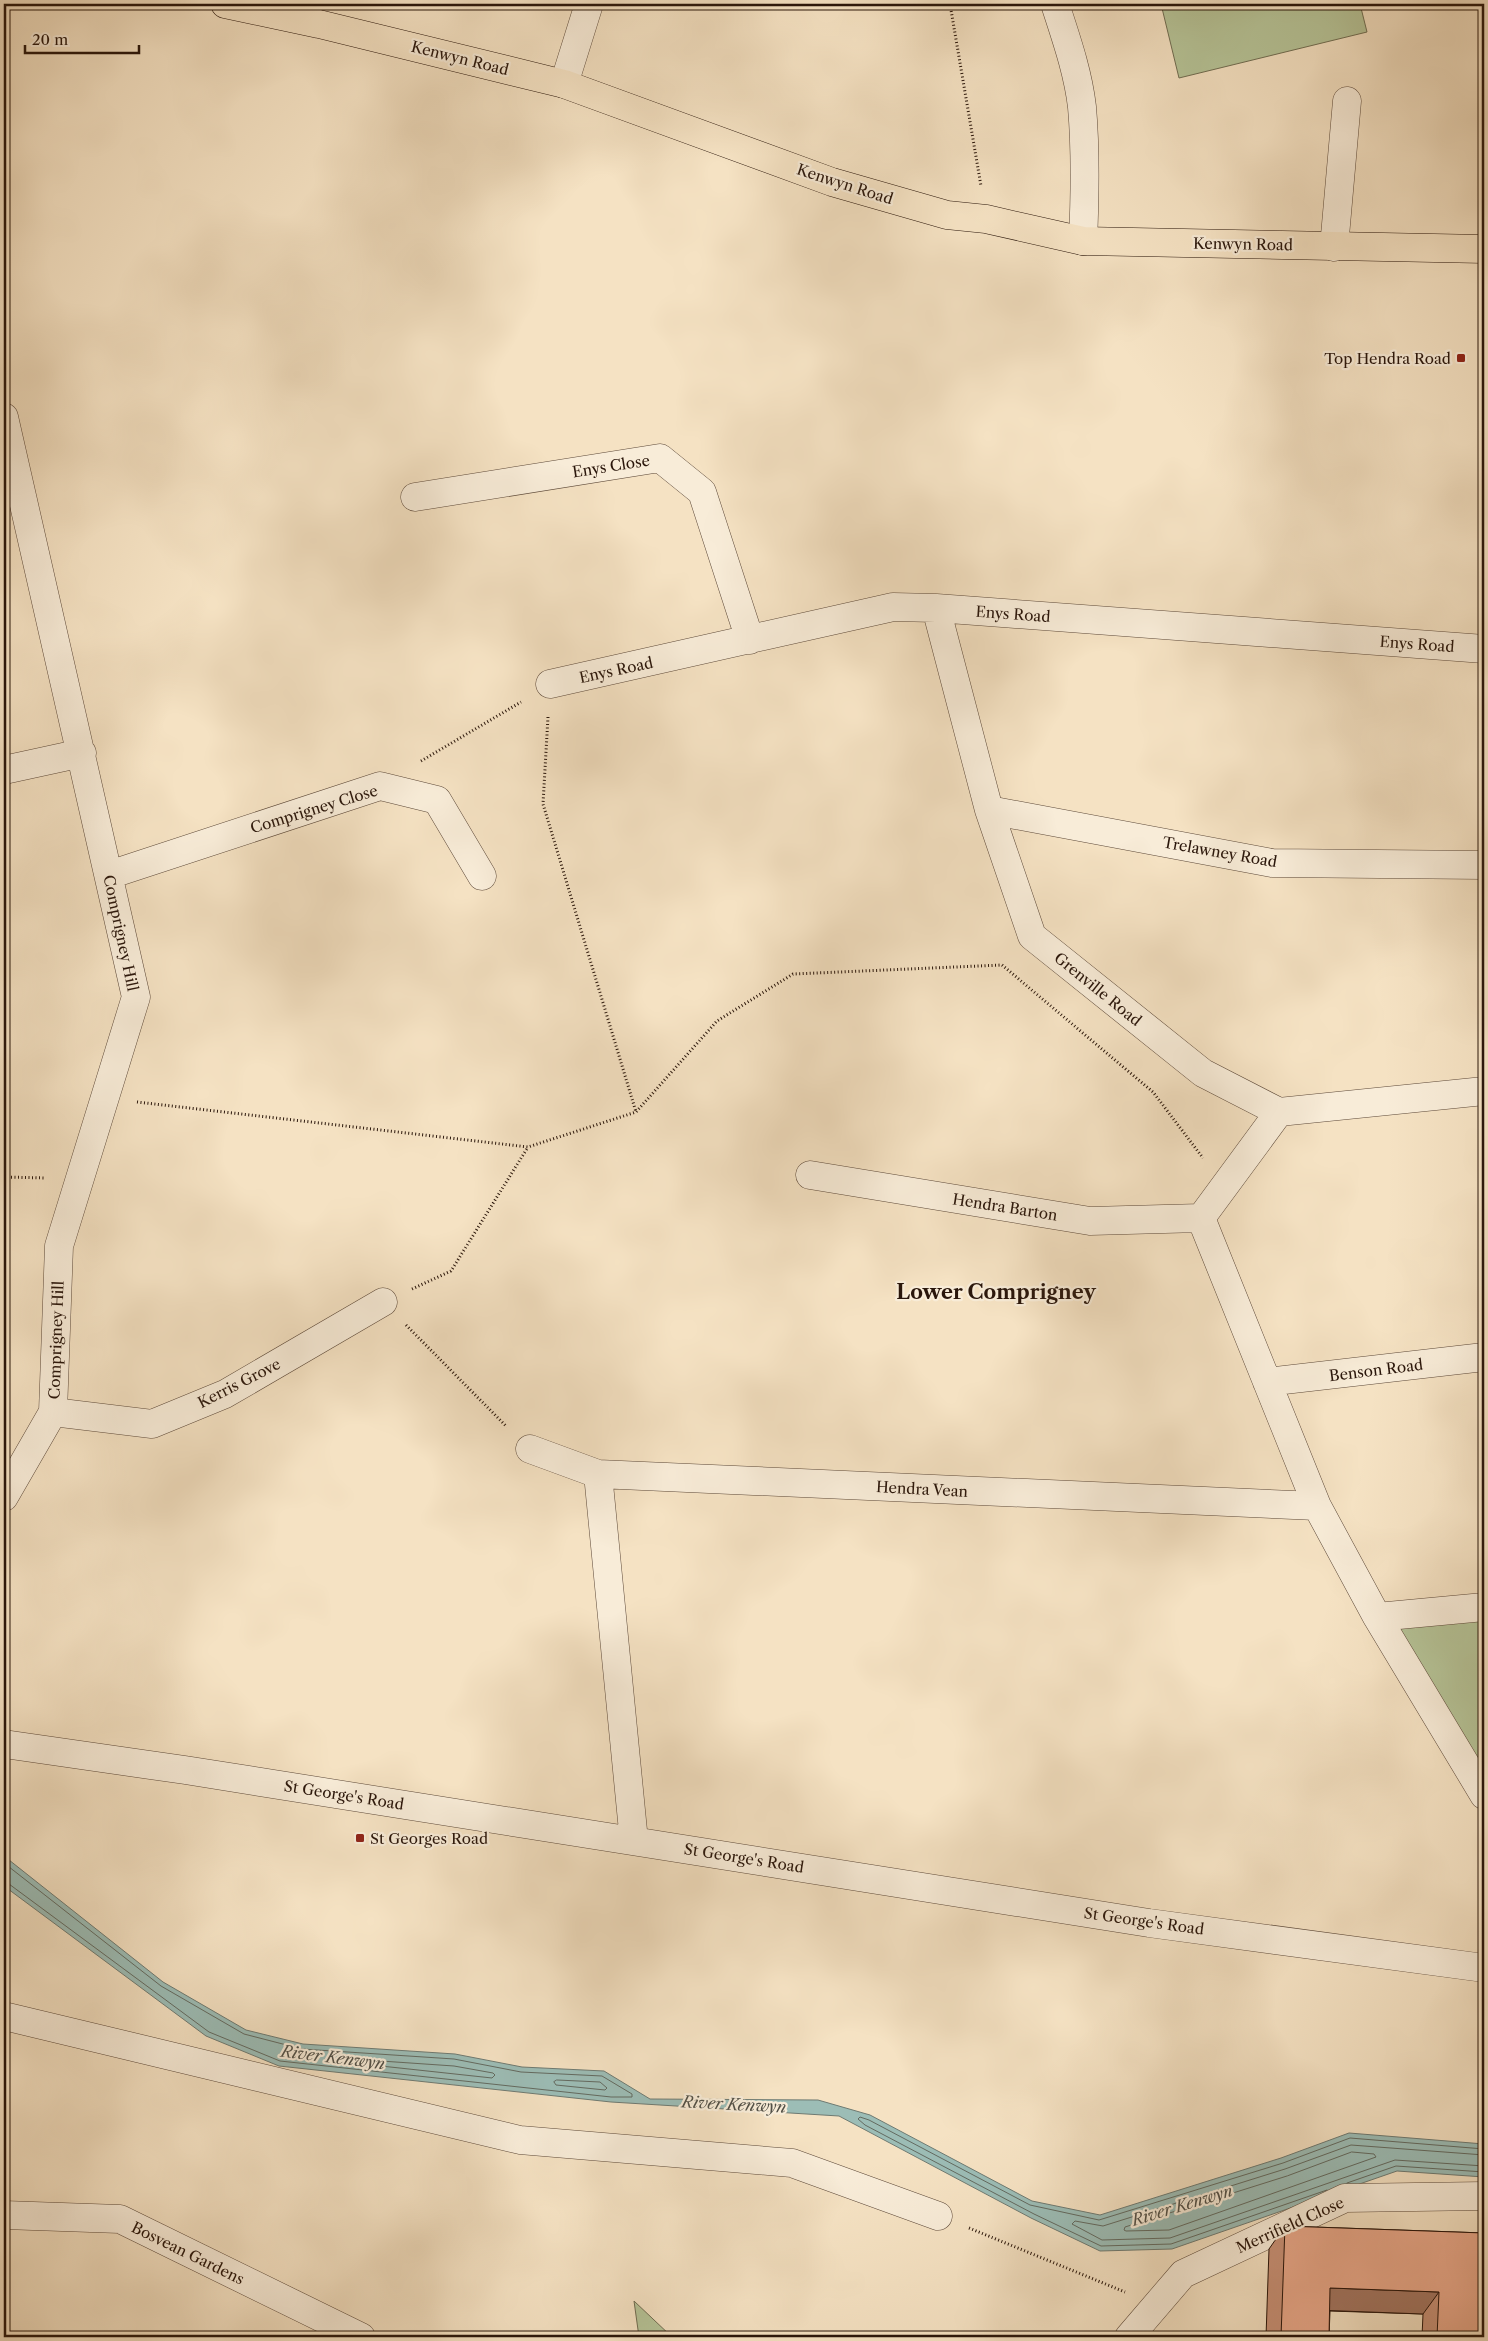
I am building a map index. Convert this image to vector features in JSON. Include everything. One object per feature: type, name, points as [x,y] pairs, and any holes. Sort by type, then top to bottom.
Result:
[{"type":"main road","name":"Kenwyn Road","points":[[225,4],[319,24],[564,84],[832,182],[947,215],[986,219],[1083,241],[1484,250]]},
{"type":"street","points":[[564,84],[589,4]]},
{"type":"street","points":[[1055,4],[1072,56],[1082,106],[1086,182],[1083,241]]},
{"type":"street","points":[[1334,246],[1347,101]]},
{"type":"street","name":"Comprigney Hill","points":[[4,417],[136,997],[59,1246],[53,1412],[4,1497]]},
{"type":"street","name":"Enys Close","points":[[414,497],[660,458],[702,492],[750,640]]},
{"type":"street","name":"Enys Road","points":[[550,684],[893,607],[936,608],[1484,649]]},
{"type":"street","name":"Grenville Road","points":[[936,608],[989,810],[1032,936],[1203,1073],[1279,1112]]},
{"type":"street","points":[[4,770],[82,753]]},
{"type":"street","name":"Comprigney Close","points":[[109,875],[380,786],[437,800],[482,876]]},
{"type":"street","name":"Trelawney Road","points":[[989,810],[1272,863],[1484,865]]},
{"type":"street","points":[[1484,1091],[1279,1112],[1201,1218],[1317,1506],[1377,1617],[1484,1795]]},
{"type":"street","name":"Hendra Barton","points":[[810,1176],[1090,1221],[1201,1218]]},
{"type":"street","name":"Kerris Grove","points":[[53,1412],[152,1424],[225,1394],[383,1302]]},
{"type":"street","name":"Benson Road","points":[[1267,1382],[1484,1357]]},
{"type":"street","name":"Hendra Vean","points":[[530,1450],[598,1474],[1317,1506]]},
{"type":"street","points":[[598,1474],[634,1841]]},
{"type":"street","points":[[1377,1617],[1484,1607]]},
{"type":"street","name":"St George's Road","points":[[4,1744],[1149,1923],[1484,1968]]},
{"type":"street","points":[[4,2016],[520,2140],[792,2163],[938,2216]]},
{"type":"street","name":"Merrifield Close","points":[[1129,2337],[1183,2274],[1345,2198],[1484,2196]]},
{"type":"street","name":"Bosvean Gardens","points":[[4,2215],[120,2220],[361,2337]]},
{"type":"path","points":[[950,4],[986,219]]},
{"type":"path","points":[[380,786],[550,684]]},
{"type":"path","points":[[550,684],[543,804],[636,1112]]},
{"type":"path","points":[[105,1098],[528,1147],[636,1112],[717,1021],[793,974],[1002,966],[1153,1092],[1224,1186]]},
{"type":"path","points":[[528,1147],[451,1272],[383,1302],[530,1450]]},
{"type":"path","points":[[4,1177],[80,1178]]},
{"type":"path","points":[[938,2216],[1157,2305]]},
{"type":"green space","points":[[1161,4],[1360,4],[1367,32],[1179,78]]},
{"type":"green space","points":[[1484,1616],[1484,1776],[1393,1625]]},
{"type":"green space","points":[[634,2301],[672,2337],[639,2337]]},
{"type":"water","name":"River Kenwyn","points":[[4,1856],[163,1982],[246,2030],[303,2044],[455,2054],[522,2067],[604,2071],[650,2099],[818,2100],[870,2115],[1032,2201],[1100,2215],[1281,2158],[1349,2133],[1484,2144],[1484,2177],[1397,2171],[1172,2249],[1100,2251],[1031,2218],[839,2116],[611,2102],[279,2066],[206,2036],[4,1886]]},
{"type":"building","points":[[1285,2226],[1484,2233],[1484,2337],[1437,2337],[1439,2292],[1330,2288],[1329,2337],[1281,2337]]},
{"type":"place","name":"Top Hendra Road","points":[[1461,358]]},
{"type":"place","name":"St Georges Road","points":[[360,1838]]},
{"type":"district","name":"Lower Comprigney","points":[[996,1292]]}]
